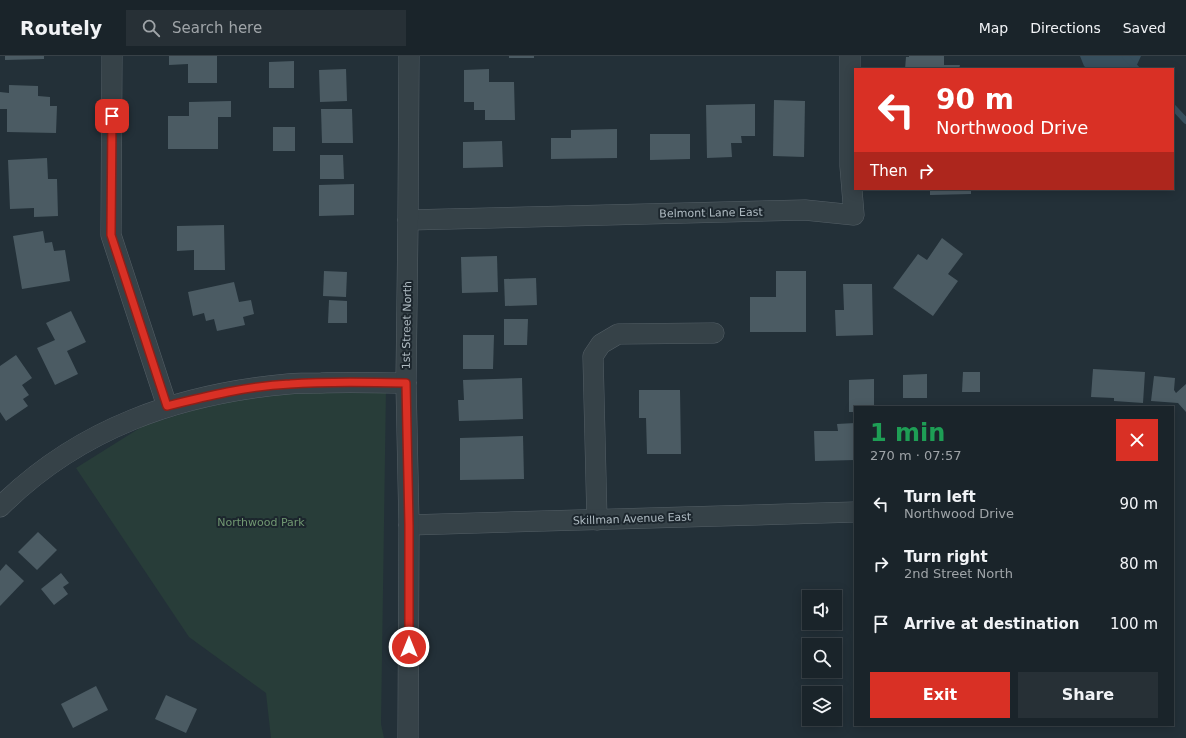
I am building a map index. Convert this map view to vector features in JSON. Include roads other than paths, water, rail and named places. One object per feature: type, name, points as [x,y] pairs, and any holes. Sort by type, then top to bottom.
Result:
[{"type":"street","points":[[112,56],[111,235],[167,406]]},
{"type":"street","name":"1st Street North","points":[[408,738],[409,525],[406,383],[409,56]]},
{"type":"street","name":"Belmont Lane East","points":[[408,220],[806,210],[854,215],[850,166],[850,56]]},
{"type":"street","points":[[597,520],[593,356],[601,344],[618,334],[714,333]]},
{"type":"street","points":[[0,507],[13,494],[50,464],[94,437],[134,418],[167,406],[222,393],[289,384],[356,382],[406,383]]},
{"type":"street","name":"Skillman Avenue East","points":[[409,525],[854,512]]},
{"type":"water","points":[[1080,56],[1141,56],[1135,68],[1087,68],[1084,66]]},
{"type":"waterway","points":[[1125,56],[1136,68]]},
{"type":"waterway","points":[[1174,108],[1186,121]]},
{"type":"park label","name":"Northwood Park","points":[[261,522]]}]
